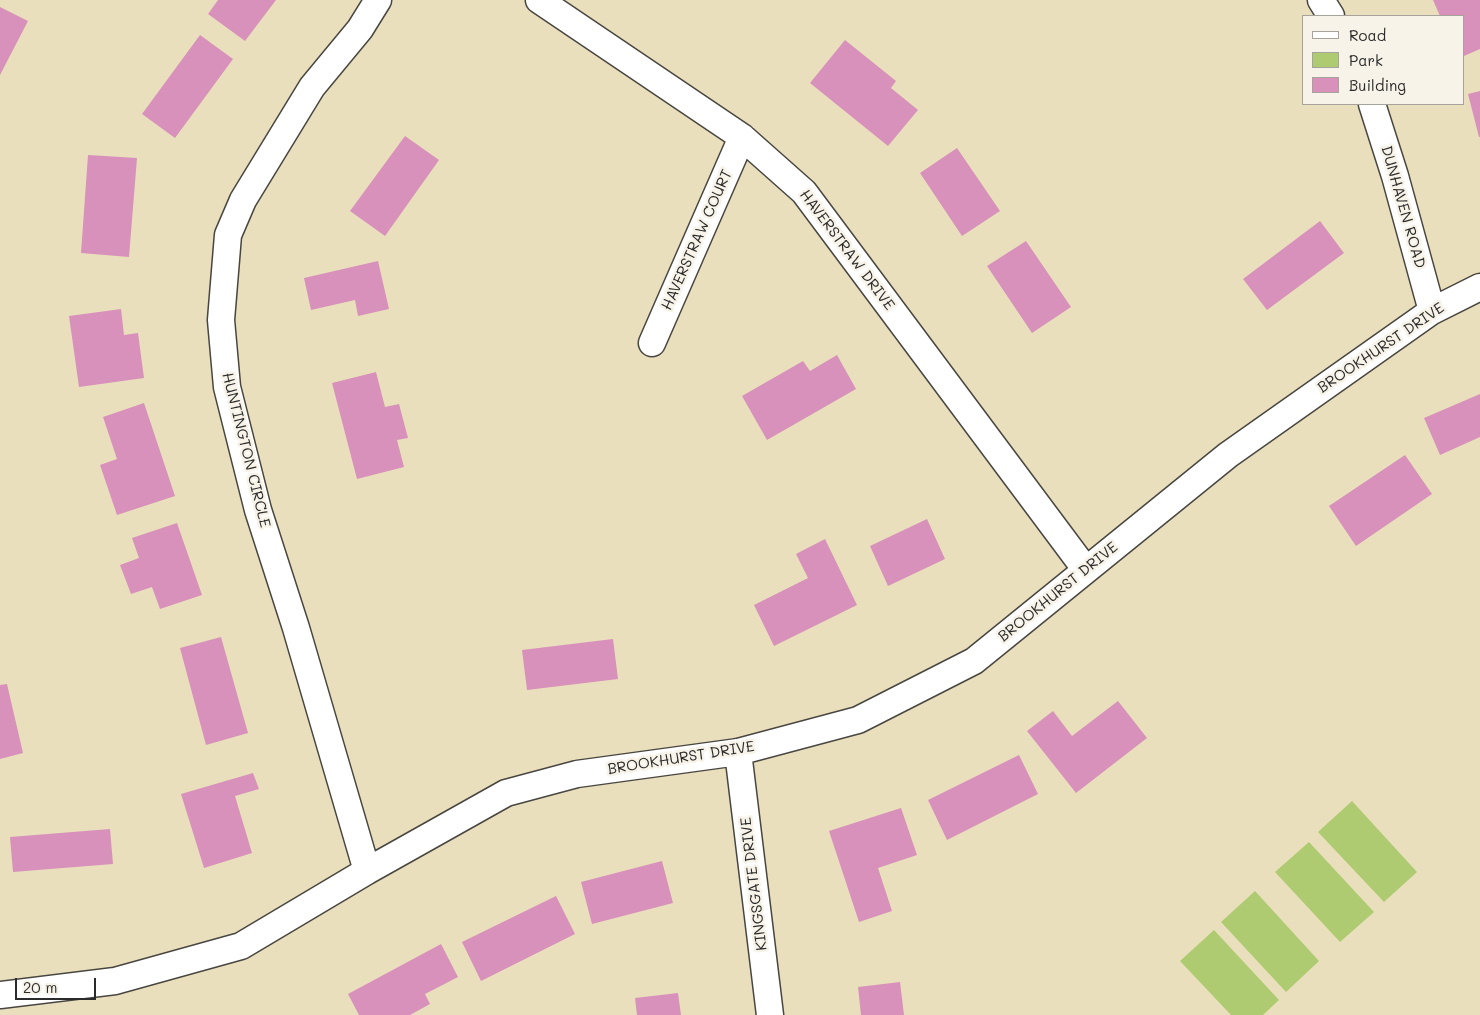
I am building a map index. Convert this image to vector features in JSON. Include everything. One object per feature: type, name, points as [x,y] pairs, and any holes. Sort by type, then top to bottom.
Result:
[{"type":"street","name":"HUNTINGTON CIRCLE","points":[[367,871],[296,628],[258,510],[227,387],[221,320],[228,236],[243,200],[312,87],[360,29],[378,0]]},
{"type":"street","name":"HAVERSTRAW DRIVE","points":[[539,0],[742,137],[804,192],[1086,570]]},
{"type":"street","points":[[1321,0],[1330,15]]},
{"type":"street","name":"DUNHAVEN ROAD","points":[[1372,105],[1395,176],[1432,311]]},
{"type":"street","name":"HAVERSTRAW COURT","points":[[652,343],[742,137]]},
{"type":"street","name":"BROOKHURST DRIVE","points":[[0,995],[115,980],[241,946],[367,871],[506,793],[577,774],[738,752],[858,720],[974,661],[1228,455],[1432,311],[1480,287]]},
{"type":"street","name":"KINGSGATE DRIVE","points":[[738,752],[770,1015]]},
{"type":"green space","points":[[1352,801],[1417,872],[1384,902],[1318,832]]},
{"type":"green space","points":[[1309,842],[1374,912],[1340,942],[1275,872]]},
{"type":"green space","points":[[1255,891],[1319,961],[1286,992],[1221,922]]},
{"type":"green space","points":[[1214,930],[1279,1000],[1263,1015],[1231,1015],[1180,961]]},
{"type":"building","points":[[218,0],[276,0],[245,41],[208,14]]},
{"type":"building","points":[[1433,0],[1480,0],[1480,49],[1465,56],[1465,15],[1440,15]]},
{"type":"building","points":[[0,7],[28,21],[0,75]]},
{"type":"building","points":[[200,35],[233,59],[175,138],[142,114]]},
{"type":"building","points":[[845,40],[896,81],[891,88],[918,110],[888,146],[810,83]]},
{"type":"building","points":[[1480,91],[1480,137],[1479,137],[1468,94]]},
{"type":"building","points":[[405,136],[439,160],[385,236],[350,211]]},
{"type":"building","points":[[957,148],[1000,211],[962,236],[920,173]]},
{"type":"building","points":[[88,155],[137,158],[129,257],[81,253]]},
{"type":"building","points":[[1320,221],[1344,253],[1267,310],[1243,279]]},
{"type":"building","points":[[1026,241],[1071,307],[1032,333],[987,266]]},
{"type":"building","points":[[378,261],[389,309],[358,316],[355,300],[311,310],[304,278]]},
{"type":"building","points":[[121,309],[124,335],[138,333],[144,378],[79,387],[69,316]]},
{"type":"building","points":[[837,355],[856,389],[767,440],[742,396],[803,361],[810,371]]},
{"type":"building","points":[[376,372],[385,407],[399,404],[408,438],[397,440],[404,467],[357,479],[332,383]]},
{"type":"building","points":[[1480,394],[1480,437],[1440,455],[1424,418]]},
{"type":"building","points":[[144,403],[175,496],[117,515],[100,465],[117,459],[103,417]]},
{"type":"building","points":[[1405,455],[1432,494],[1356,546],[1329,506]]},
{"type":"building","points":[[927,519],[945,559],[888,586],[870,546]]},
{"type":"building","points":[[177,523],[202,595],[160,609],[152,587],[131,594],[120,565],[139,558],[132,538]]},
{"type":"building","points":[[825,539],[857,605],[774,646],[754,605],[808,578],[796,554]]},
{"type":"building","points":[[221,637],[248,733],[206,745],[180,648]]},
{"type":"building","points":[[613,639],[618,679],[527,690],[522,650]]},
{"type":"building","points":[[7,684],[23,753],[0,759],[0,685]]},
{"type":"building","points":[[1118,701],[1147,738],[1076,793],[1027,731],[1053,711],[1072,736]]},
{"type":"building","points":[[1019,755],[1038,794],[947,840],[928,800]]},
{"type":"building","points":[[253,773],[259,789],[235,796],[252,853],[204,868],[181,794]]},
{"type":"building","points":[[901,808],[917,855],[878,868],[892,911],[859,922],[829,831]]},
{"type":"building","points":[[110,829],[113,864],[13,872],[10,837]]},
{"type":"building","points":[[662,861],[673,903],[592,924],[581,882]]},
{"type":"building","points":[[556,896],[575,934],[481,981],[462,942]]},
{"type":"building","points":[[441,944],[458,977],[425,994],[430,1004],[410,1015],[359,1015],[348,994]]},
{"type":"building","points":[[900,982],[904,1015],[861,1015],[858,987]]},
{"type":"building","points":[[678,993],[681,1015],[637,1015],[635,998]]}]
